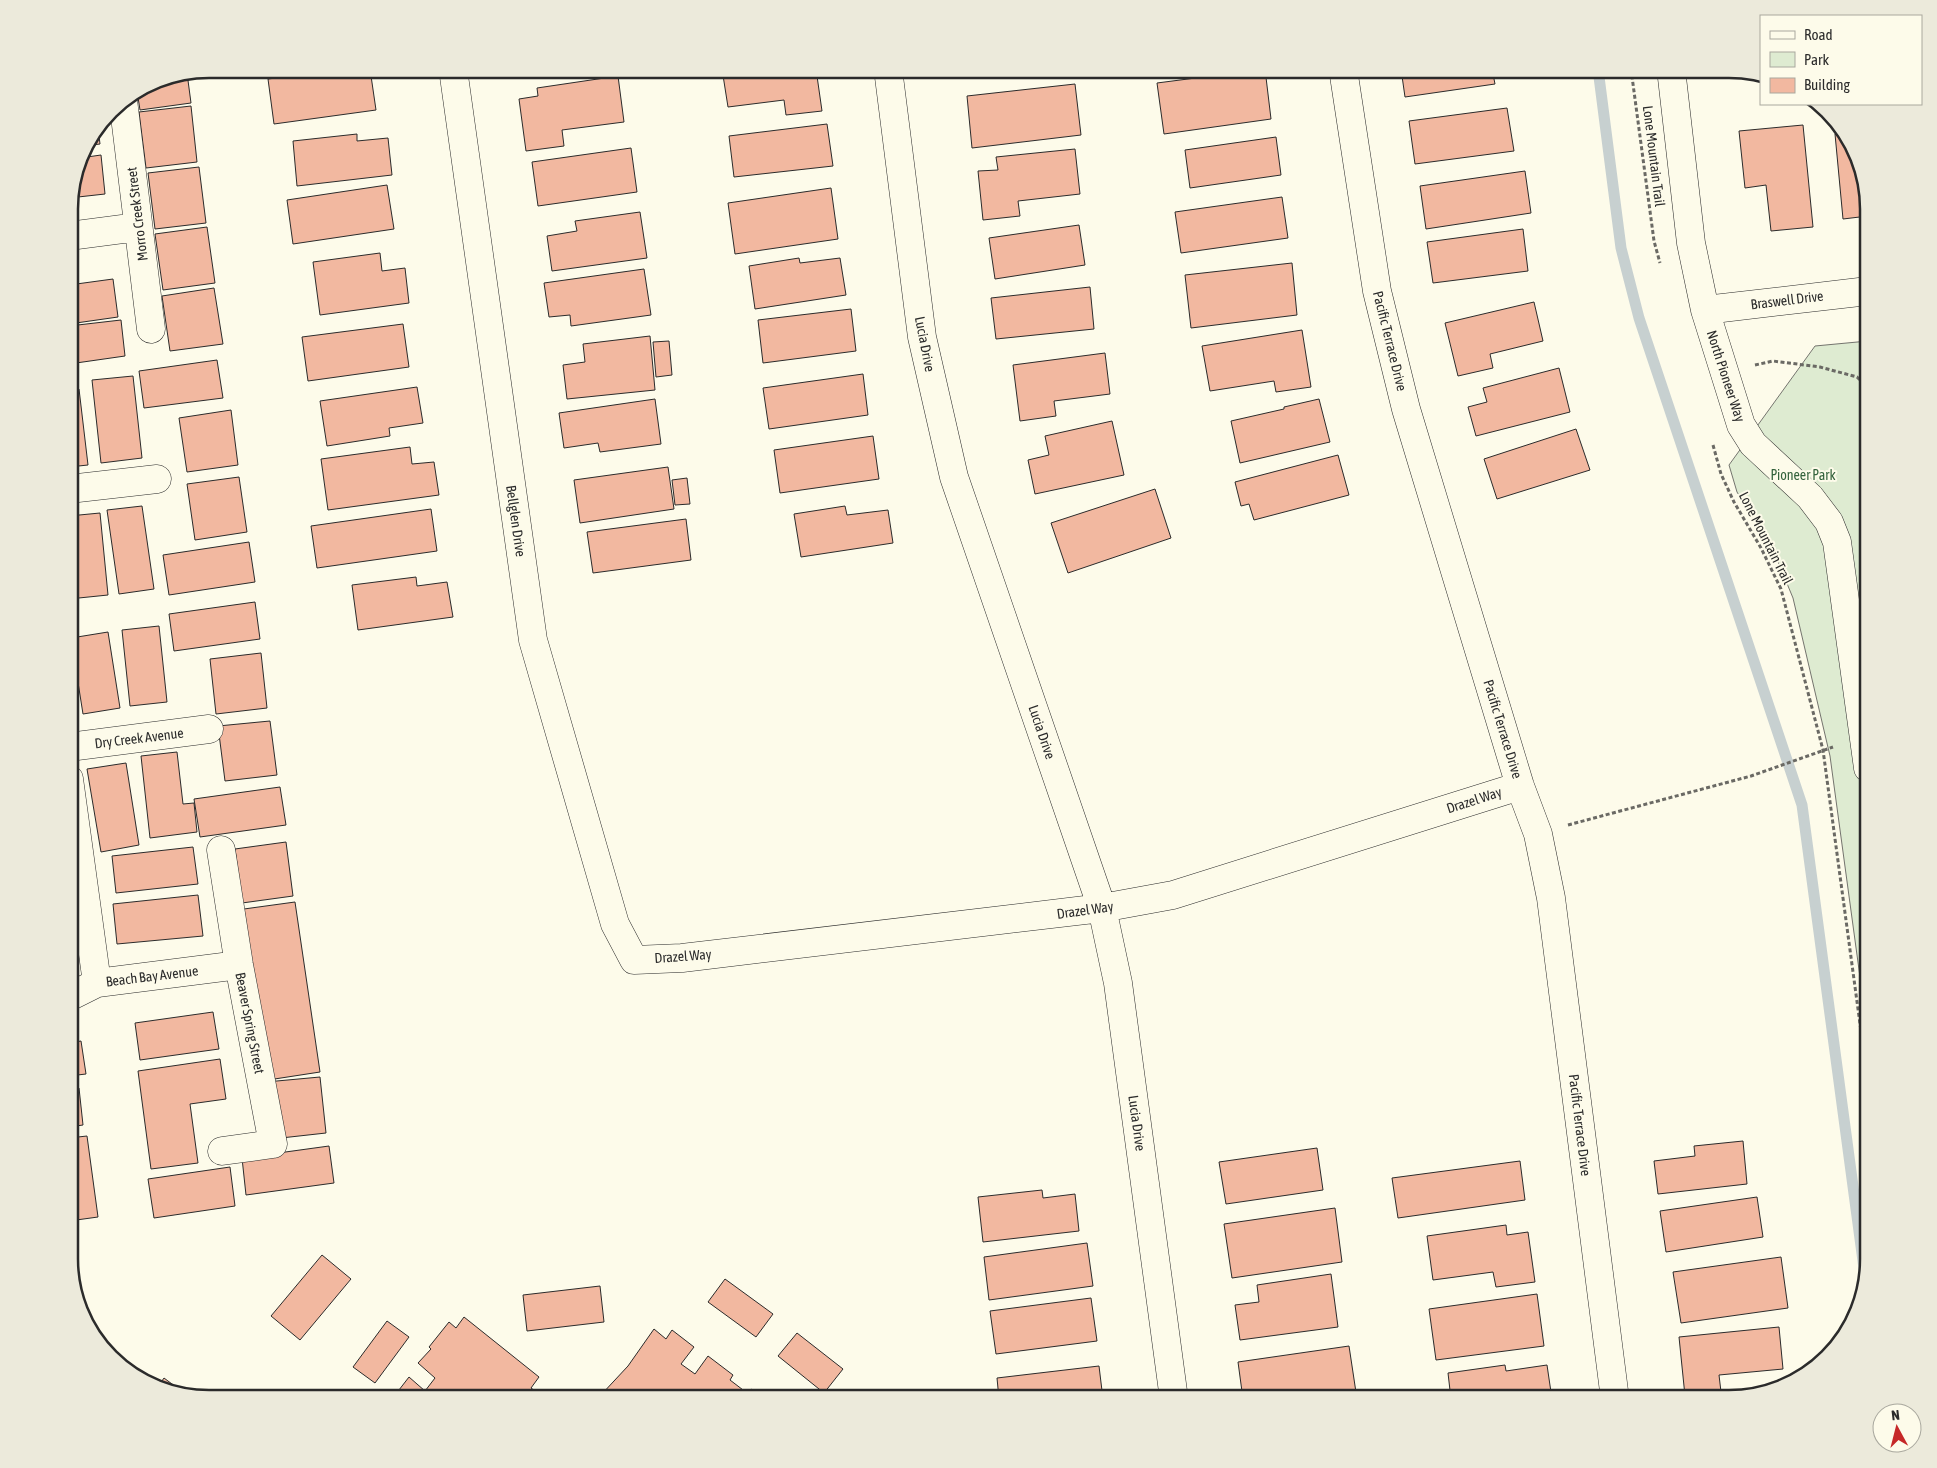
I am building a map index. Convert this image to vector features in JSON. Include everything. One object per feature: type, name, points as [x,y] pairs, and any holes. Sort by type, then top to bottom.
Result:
[{"type":"street","name":"Bellglen Drive","points":[[454,78],[533,640],[615,924],[634,960]]},
{"type":"street","name":"Lucia Drive","points":[[889,78],[922,337],[954,477],[1102,908],[1118,983],[1173,1390]]},
{"type":"street","name":"Pacific Terrace Drive","points":[[1344,78],[1377,291],[1400,381],[1520,786],[1538,834],[1552,908],[1614,1390]]},
{"type":"street","name":"North Pioneer Way","points":[[1672,78],[1691,243],[1706,310],[1724,372],[1741,425],[1753,444],[1810,497],[1829,522],[1837,542],[1860,710]]},
{"type":"street","name":"Morro Creek Street","points":[[124,109],[151,329]]},
{"type":"street","points":[[78,235],[138,227]]},
{"type":"street","name":"Braswell Drive","points":[[1706,310],[1860,292]]},
{"type":"street","points":[[78,488],[157,480]]},
{"type":"street","name":"Dry Creek Avenue","points":[[78,746],[209,729]]},
{"type":"street","name":"Drazel Way","points":[[634,960],[682,958],[1102,908],[1173,895],[1520,786]]},
{"type":"street","points":[[78,845],[97,983]]},
{"type":"street","name":"Beaver Spring Street","points":[[221,850],[239,965],[273,1144],[222,1151]]},
{"type":"street","name":"Beach Bay Avenue","points":[[78,992],[97,983],[239,965]]},
{"type":"path","name":"Lone Mountain Trail","points":[[1632,78],[1654,241],[1660,266]]},
{"type":"path","points":[[1724,372],[1773,361],[1829,369],[1857,377],[1860,380]]},
{"type":"path","name":"Lone Mountain Trail","points":[[1710,436],[1721,474],[1734,502],[1761,548],[1782,590],[1824,750],[1860,1022]]},
{"type":"path","points":[[1538,834],[1751,776],[1813,755]]},
{"type":"green space","name":"Pioneer Park","points":[[1860,342],[1860,977],[1830,756],[1793,598],[1776,557],[1737,492],[1729,465],[1815,346]]},
{"type":"building","points":[[371,78],[376,110],[274,124],[268,79]]},
{"type":"building","points":[[604,78],[618,78],[624,122],[562,130],[564,146],[526,151],[519,99],[538,96],[537,88]]},
{"type":"building","points":[[723,78],[817,78],[822,111],[786,115],[784,100],[728,107]]},
{"type":"building","points":[[1196,78],[1266,78],[1271,119],[1164,134],[1157,83]]},
{"type":"building","points":[[1402,78],[1494,78],[1495,84],[1405,97]]},
{"type":"building","points":[[188,79],[191,103],[140,110],[138,98],[143,95],[159,87]]},
{"type":"building","points":[[1075,84],[1081,135],[972,148],[967,96]]},
{"type":"building","points":[[191,106],[197,162],[146,168],[139,112]]},
{"type":"building","points":[[1507,108],[1514,151],[1415,164],[1409,121]]},
{"type":"building","points":[[827,124],[833,166],[734,177],[729,136]]},
{"type":"building","points":[[1803,125],[1813,227],[1771,231],[1766,185],[1745,188],[1739,131]]},
{"type":"building","points":[[357,134],[357,141],[388,138],[392,175],[297,186],[293,141]]},
{"type":"building","points":[[1835,134],[1850,159],[1855,175],[1860,217],[1843,219]]},
{"type":"building","points":[[99,137],[100,144],[95,145]]},
{"type":"building","points":[[1276,137],[1281,175],[1190,188],[1185,150]]},
{"type":"building","points":[[631,148],[637,192],[538,206],[532,162]]},
{"type":"building","points":[[1075,149],[1080,194],[1018,201],[1020,216],[983,220],[978,171],[998,170],[996,157]]},
{"type":"building","points":[[101,155],[105,194],[78,197],[82,175],[88,157]]},
{"type":"building","points":[[199,167],[206,223],[155,229],[148,173]]},
{"type":"building","points":[[1525,171],[1531,213],[1426,229],[1420,186]]},
{"type":"building","points":[[387,185],[394,229],[293,244],[287,200]]},
{"type":"building","points":[[831,188],[838,239],[735,254],[728,203]]},
{"type":"building","points":[[1282,197],[1288,238],[1181,253],[1175,212]]},
{"type":"building","points":[[640,212],[647,258],[552,271],[547,236],[577,231],[575,221]]},
{"type":"building","points":[[1079,225],[1085,265],[995,279],[989,238]]},
{"type":"building","points":[[207,227],[215,283],[163,290],[155,234]]},
{"type":"building","points":[[1523,229],[1528,271],[1433,283],[1427,242]]},
{"type":"building","points":[[380,253],[382,271],[405,268],[409,303],[320,315],[313,262]]},
{"type":"building","points":[[799,258],[800,263],[840,258],[846,295],[755,309],[749,266]]},
{"type":"building","points":[[1292,263],[1297,315],[1191,328],[1185,275]]},
{"type":"building","points":[[644,269],[651,315],[571,326],[570,315],[549,317],[544,283]]},
{"type":"building","points":[[113,279],[118,317],[78,323],[78,284]]},
{"type":"building","points":[[1090,287],[1094,329],[996,339],[991,298]]},
{"type":"building","points":[[214,288],[223,344],[170,351],[162,296]]},
{"type":"building","points":[[1534,302],[1543,341],[1490,354],[1493,368],[1458,376],[1445,323]]},
{"type":"building","points":[[851,309],[856,351],[763,363],[758,320]]},
{"type":"building","points":[[121,320],[125,356],[78,363],[78,325]]},
{"type":"building","points":[[403,324],[409,367],[308,381],[302,337]]},
{"type":"building","points":[[1302,330],[1311,387],[1276,392],[1274,381],[1210,391],[1202,346]]},
{"type":"building","points":[[650,336],[655,390],[567,399],[563,365],[585,362],[583,344]]},
{"type":"building","points":[[669,341],[672,375],[656,377],[653,342]]},
{"type":"building","points":[[1105,353],[1110,394],[1054,401],[1056,416],[1020,421],[1013,365]]},
{"type":"building","points":[[217,360],[223,398],[144,408],[139,371]]},
{"type":"building","points":[[1559,368],[1570,412],[1476,436],[1468,407],[1487,402],[1483,388]]},
{"type":"building","points":[[863,374],[868,415],[769,429],[763,388]]},
{"type":"building","points":[[133,376],[142,458],[101,463],[92,380]]},
{"type":"building","points":[[417,387],[423,423],[389,428],[390,436],[327,446],[320,401]]},
{"type":"building","points":[[78,389],[88,465],[78,466]]},
{"type":"building","points":[[655,399],[661,444],[600,452],[598,443],[564,448],[559,413]]},
{"type":"building","points":[[1319,399],[1330,442],[1240,463],[1231,421]]},
{"type":"building","points":[[231,410],[238,465],[187,472],[179,418]]},
{"type":"building","points":[[1112,421],[1124,475],[1035,494],[1028,460],[1049,455],[1045,436]]},
{"type":"building","points":[[1576,429],[1590,470],[1497,499],[1484,459]]},
{"type":"building","points":[[873,436],[879,479],[780,493],[774,450]]},
{"type":"building","points":[[410,447],[412,464],[434,462],[439,495],[328,510],[321,459]]},
{"type":"building","points":[[1338,455],[1349,495],[1254,520],[1249,504],[1241,506],[1235,482]]},
{"type":"building","points":[[668,467],[674,509],[580,523],[574,480]]},
{"type":"building","points":[[239,477],[247,532],[195,540],[187,484]]},
{"type":"building","points":[[687,478],[690,504],[675,505],[672,480]]},
{"type":"building","points":[[1155,489],[1171,538],[1068,573],[1051,523]]},
{"type":"building","points":[[142,506],[154,589],[119,594],[107,510]]},
{"type":"building","points":[[845,506],[847,515],[888,510],[893,543],[801,557],[794,514]]},
{"type":"building","points":[[431,509],[437,551],[317,568],[311,526]]},
{"type":"building","points":[[100,513],[108,595],[78,598],[78,515]]},
{"type":"building","points":[[686,519],[691,560],[593,573],[587,532]]},
{"type":"building","points":[[249,542],[255,582],[169,595],[163,555]]},
{"type":"building","points":[[416,577],[417,586],[447,582],[453,617],[358,630],[352,585]]},
{"type":"building","points":[[255,602],[260,639],[174,651],[169,614]]},
{"type":"building","points":[[159,626],[167,702],[130,706],[122,630]]},
{"type":"building","points":[[108,632],[120,708],[83,714],[78,682],[78,637]]},
{"type":"building","points":[[261,653],[267,708],[216,714],[210,659]]},
{"type":"building","points":[[270,721],[277,775],[225,781],[218,726]]},
{"type":"building","points":[[177,752],[183,804],[194,803],[197,832],[150,838],[141,756]]},
{"type":"building","points":[[126,763],[139,845],[101,852],[87,769]]},
{"type":"building","points":[[280,787],[286,825],[200,837],[194,799]]},
{"type":"building","points":[[286,842],[293,896],[242,903],[235,849]]},
{"type":"building","points":[[193,847],[198,884],[116,893],[112,856]]},
{"type":"building","points":[[198,895],[203,936],[117,944],[113,904]]},
{"type":"building","points":[[295,902],[320,1072],[268,1080],[244,909]]},
{"type":"building","points":[[213,1012],[219,1049],[140,1060],[135,1023]]},
{"type":"building","points":[[81,1041],[86,1074],[78,1075],[78,1042]]},
{"type":"building","points":[[220,1059],[226,1099],[190,1104],[198,1163],[151,1169],[138,1071]]},
{"type":"building","points":[[320,1077],[326,1133],[272,1139],[266,1082]]},
{"type":"building","points":[[78,1088],[83,1125],[78,1126]]},
{"type":"building","points":[[87,1136],[98,1217],[78,1220],[78,1137]]},
{"type":"building","points":[[1743,1141],[1747,1184],[1658,1194],[1654,1161],[1695,1156],[1694,1146]]},
{"type":"building","points":[[329,1146],[334,1183],[246,1195],[242,1158]]},
{"type":"building","points":[[1317,1148],[1323,1190],[1226,1204],[1219,1162]]},
{"type":"building","points":[[1520,1161],[1525,1200],[1398,1218],[1392,1178]]},
{"type":"building","points":[[230,1167],[235,1206],[154,1218],[148,1179]]},
{"type":"building","points":[[1042,1190],[1043,1198],[1075,1194],[1079,1231],[983,1242],[978,1197]]},
{"type":"building","points":[[1757,1197],[1763,1237],[1666,1252],[1660,1211]]},
{"type":"building","points":[[1335,1208],[1342,1262],[1232,1278],[1224,1224]]},
{"type":"building","points":[[1506,1225],[1507,1235],[1528,1232],[1535,1282],[1496,1287],[1493,1272],[1433,1280],[1427,1236]]},
{"type":"building","points":[[1087,1243],[1093,1286],[989,1300],[984,1257]]},
{"type":"building","points":[[322,1255],[351,1279],[300,1340],[271,1316]]},
{"type":"building","points":[[1781,1257],[1788,1308],[1681,1323],[1673,1272]]},
{"type":"building","points":[[1331,1274],[1338,1327],[1240,1340],[1235,1305],[1259,1302],[1257,1285]]},
{"type":"building","points":[[725,1279],[773,1314],[756,1337],[708,1302]]},
{"type":"building","points":[[600,1286],[604,1322],[527,1331],[523,1295]]},
{"type":"building","points":[[1537,1294],[1544,1346],[1436,1360],[1429,1309]]},
{"type":"building","points":[[1091,1298],[1097,1341],[996,1354],[990,1311]]},
{"type":"building","points":[[464,1317],[539,1377],[531,1388],[534,1390],[426,1390],[435,1378],[418,1363],[431,1349],[429,1347],[449,1322],[456,1328]]},
{"type":"building","points":[[387,1321],[409,1337],[375,1383],[353,1367]]},
{"type":"building","points":[[1779,1327],[1783,1369],[1719,1375],[1721,1390],[1684,1390],[1679,1337]]},
{"type":"building","points":[[654,1329],[666,1339],[672,1330],[694,1347],[681,1364],[695,1374],[708,1356],[733,1375],[730,1380],[743,1390],[606,1390],[628,1366]]},
{"type":"building","points":[[797,1333],[843,1369],[826,1390],[820,1390],[778,1356]]},
{"type":"building","points":[[1349,1346],[1356,1390],[1242,1390],[1238,1362]]},
{"type":"building","points":[[1505,1365],[1506,1371],[1547,1365],[1551,1390],[1450,1390],[1448,1373]]},
{"type":"building","points":[[1099,1366],[1102,1390],[998,1390],[997,1378]]},
{"type":"building","points":[[409,1377],[424,1390],[399,1390]]},
{"type":"building","points":[[164,1378],[174,1386],[167,1384],[161,1382]]},
{"type":"waterway","points":[[1599,78],[1621,248],[1639,318],[1802,805],[1860,1239]]}]
